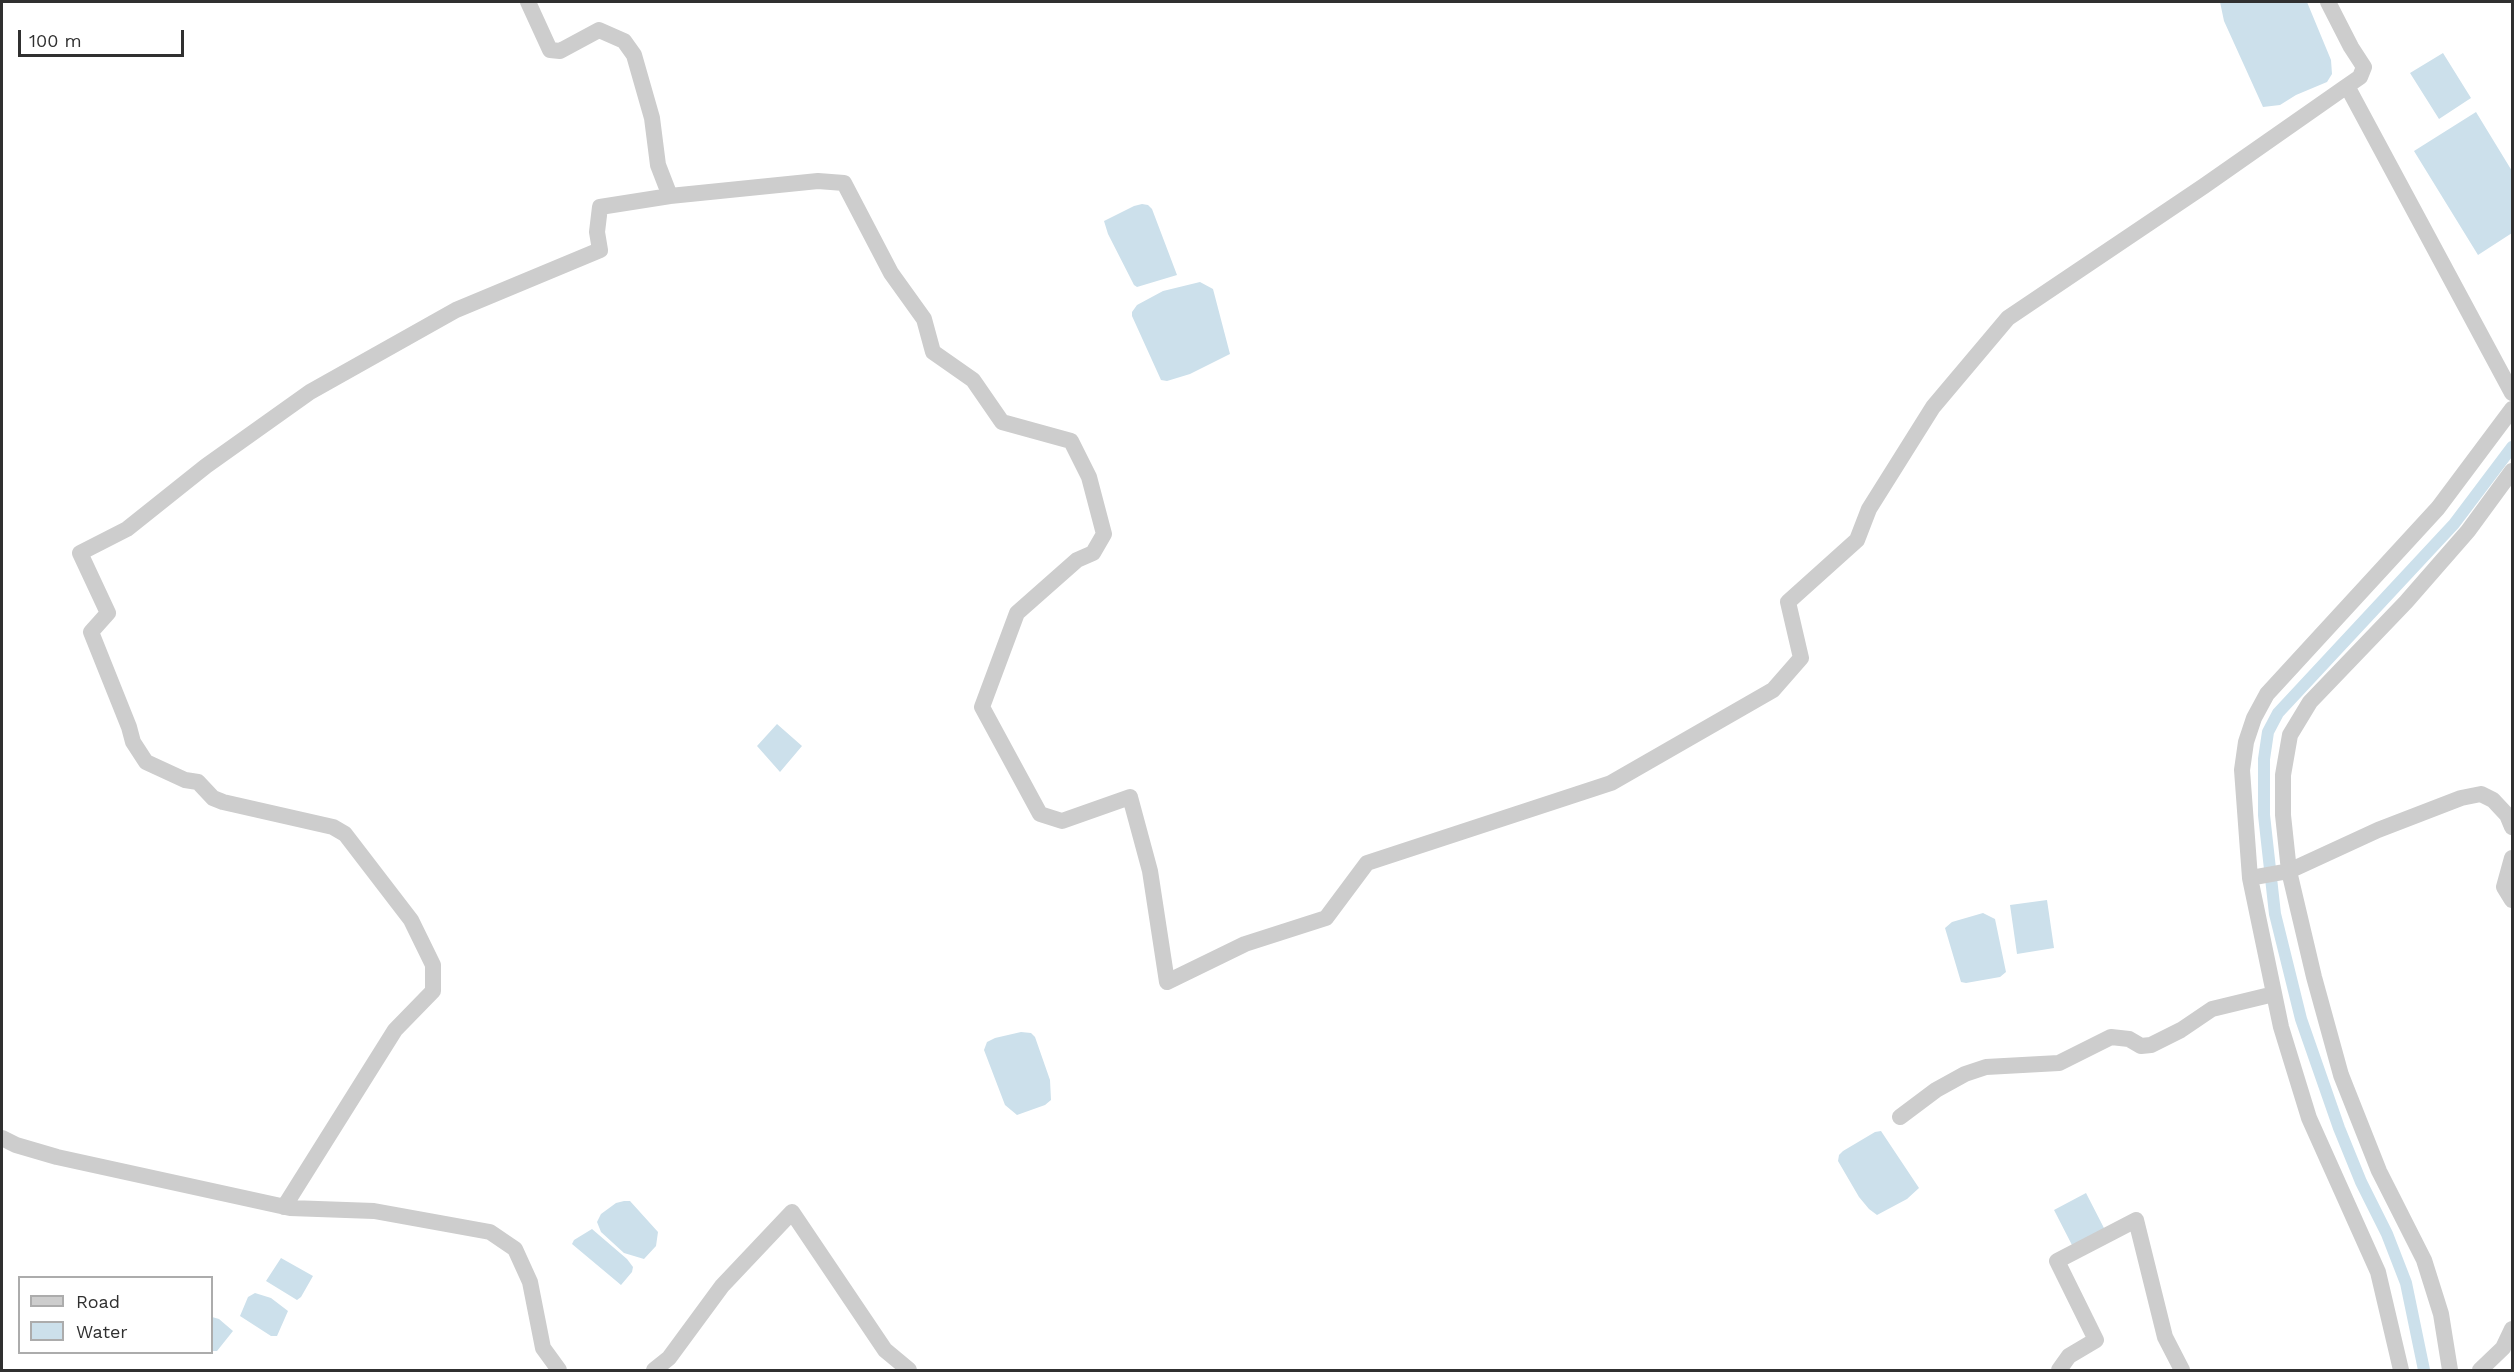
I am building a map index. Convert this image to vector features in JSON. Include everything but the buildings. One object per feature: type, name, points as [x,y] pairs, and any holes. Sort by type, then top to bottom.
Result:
[{"type":"street","points":[[528,2],[550,50],[560,51],[599,30],[624,41],[634,55],[652,118],[658,165],[670,196]]},
{"type":"street","points":[[284,1207],[395,1030],[433,991],[433,965],[411,920],[345,834],[333,826],[223,802],[213,798],[198,783],[185,780],[147,762],[133,742],[92,632],[108,613],[80,553],[127,529],[206,466],[310,392],[456,310],[600,250],[597,232],[600,207],[670,196],[818,181],[844,183],[891,273],[924,319],[933,352],[973,380],[1002,422],[1071,441],[1089,477],[1104,534],[1093,553],[1077,560],[1017,613],[982,707],[1040,814],[1062,821],[1130,797],[1150,871],[1167,982],[1245,944],[1326,918],[1367,864],[1611,783],[1773,690],[1801,658],[1788,602],[1857,540],[1869,509],[1933,406],[2008,318],[2204,186],[2360,77],[2364,67],[2328,2]]},
{"type":"street","points":[[2347,86],[2512,393]]},
{"type":"street","points":[[2401,1371],[2379,1272],[2309,1118],[2281,1027],[2250,878],[2242,770],[2246,742],[2254,718],[2267,694],[2438,508],[2512,409]]},
{"type":"street","points":[[2450,1371],[2441,1314],[2424,1260],[2379,1171],[2341,1075],[2314,977],[2289,871],[2283,805],[2283,775],[2290,735],[2310,702],[2468,531],[2512,471]]},
{"type":"street","points":[[2250,878],[2289,871],[2378,830],[2461,798],[2481,794],[2493,800],[2507,815],[2512,827]]},
{"type":"street","points":[[2512,858],[2504,887],[2512,900]]},
{"type":"street","points":[[1900,1117],[1936,1090],[1986,1067],[2059,1063],[2111,1037],[2129,1039],[2141,1046],[2151,1045],[2181,1030],[2212,1009],[2274,993]]},
{"type":"street","points":[[2,1138],[16,1145],[57,1157],[284,1207],[374,1211],[490,1232],[515,1249],[530,1282],[543,1348],[559,1371]]},
{"type":"street","points":[[654,1371],[669,1358],[722,1286],[792,1212],[885,1350],[909,1371]]},
{"type":"street","points":[[2059,1371],[2069,1356],[2096,1340],[2057,1261],[2136,1220],[2165,1337],[2182,1371]]},
{"type":"street","points":[[2480,1371],[2504,1348],[2512,1329]]},
{"type":"water","points":[[2220,2],[2307,2],[2331,60],[2332,74],[2327,82],[2296,95],[2280,105],[2263,107],[2224,21]]},
{"type":"water","points":[[2443,53],[2471,98],[2439,119],[2410,73]]},
{"type":"water","points":[[2476,112],[2512,171],[2512,233],[2478,255],[2414,151]]},
{"type":"water","points":[[1142,204],[1152,209],[1177,275],[1137,287],[1108,234],[1104,221]]},
{"type":"water","points":[[1200,282],[1213,289],[1230,354],[1190,374],[1167,381],[1161,380],[1132,312],[1137,305],[1163,291]]},
{"type":"water","points":[[777,724],[802,746],[780,772],[757,746]]},
{"type":"water","points":[[2047,900],[2054,948],[2017,954],[2010,905]]},
{"type":"water","points":[[1983,913],[1995,919],[2006,972],[2000,977],[1961,982],[1945,928],[1952,922]]},
{"type":"water","points":[[1021,1032],[1031,1033],[1035,1037],[1050,1080],[1051,1100],[1045,1105],[1017,1115],[1005,1105],[984,1050],[987,1042],[995,1038]]},
{"type":"water","points":[[1881,1131],[1919,1188],[1907,1199],[1877,1215],[1859,1197],[1838,1161],[1843,1151],[1875,1132]]},
{"type":"water","points":[[2086,1193],[2105,1230],[2073,1247],[2054,1210]]},
{"type":"water","points":[[630,1201],[658,1232],[656,1246],[644,1259],[624,1253],[601,1232],[597,1222],[601,1214],[616,1203]]},
{"type":"water","points":[[592,1229],[633,1267],[632,1272],[621,1285],[572,1244],[574,1240]]},
{"type":"water","points":[[281,1258],[313,1276],[297,1300],[266,1281]]},
{"type":"water","points":[[255,1293],[271,1298],[288,1311],[277,1336],[271,1336],[240,1316],[248,1297]]},
{"type":"water","points":[[213,1317],[219,1319],[233,1331],[217,1351],[213,1351]]},
{"type":"waterway","points":[[2424,1370],[2406,1283],[2387,1234],[2361,1182],[2339,1128],[2301,1019],[2275,914],[2264,815],[2264,759],[2268,732],[2278,713],[2454,524],[2512,447]]}]
